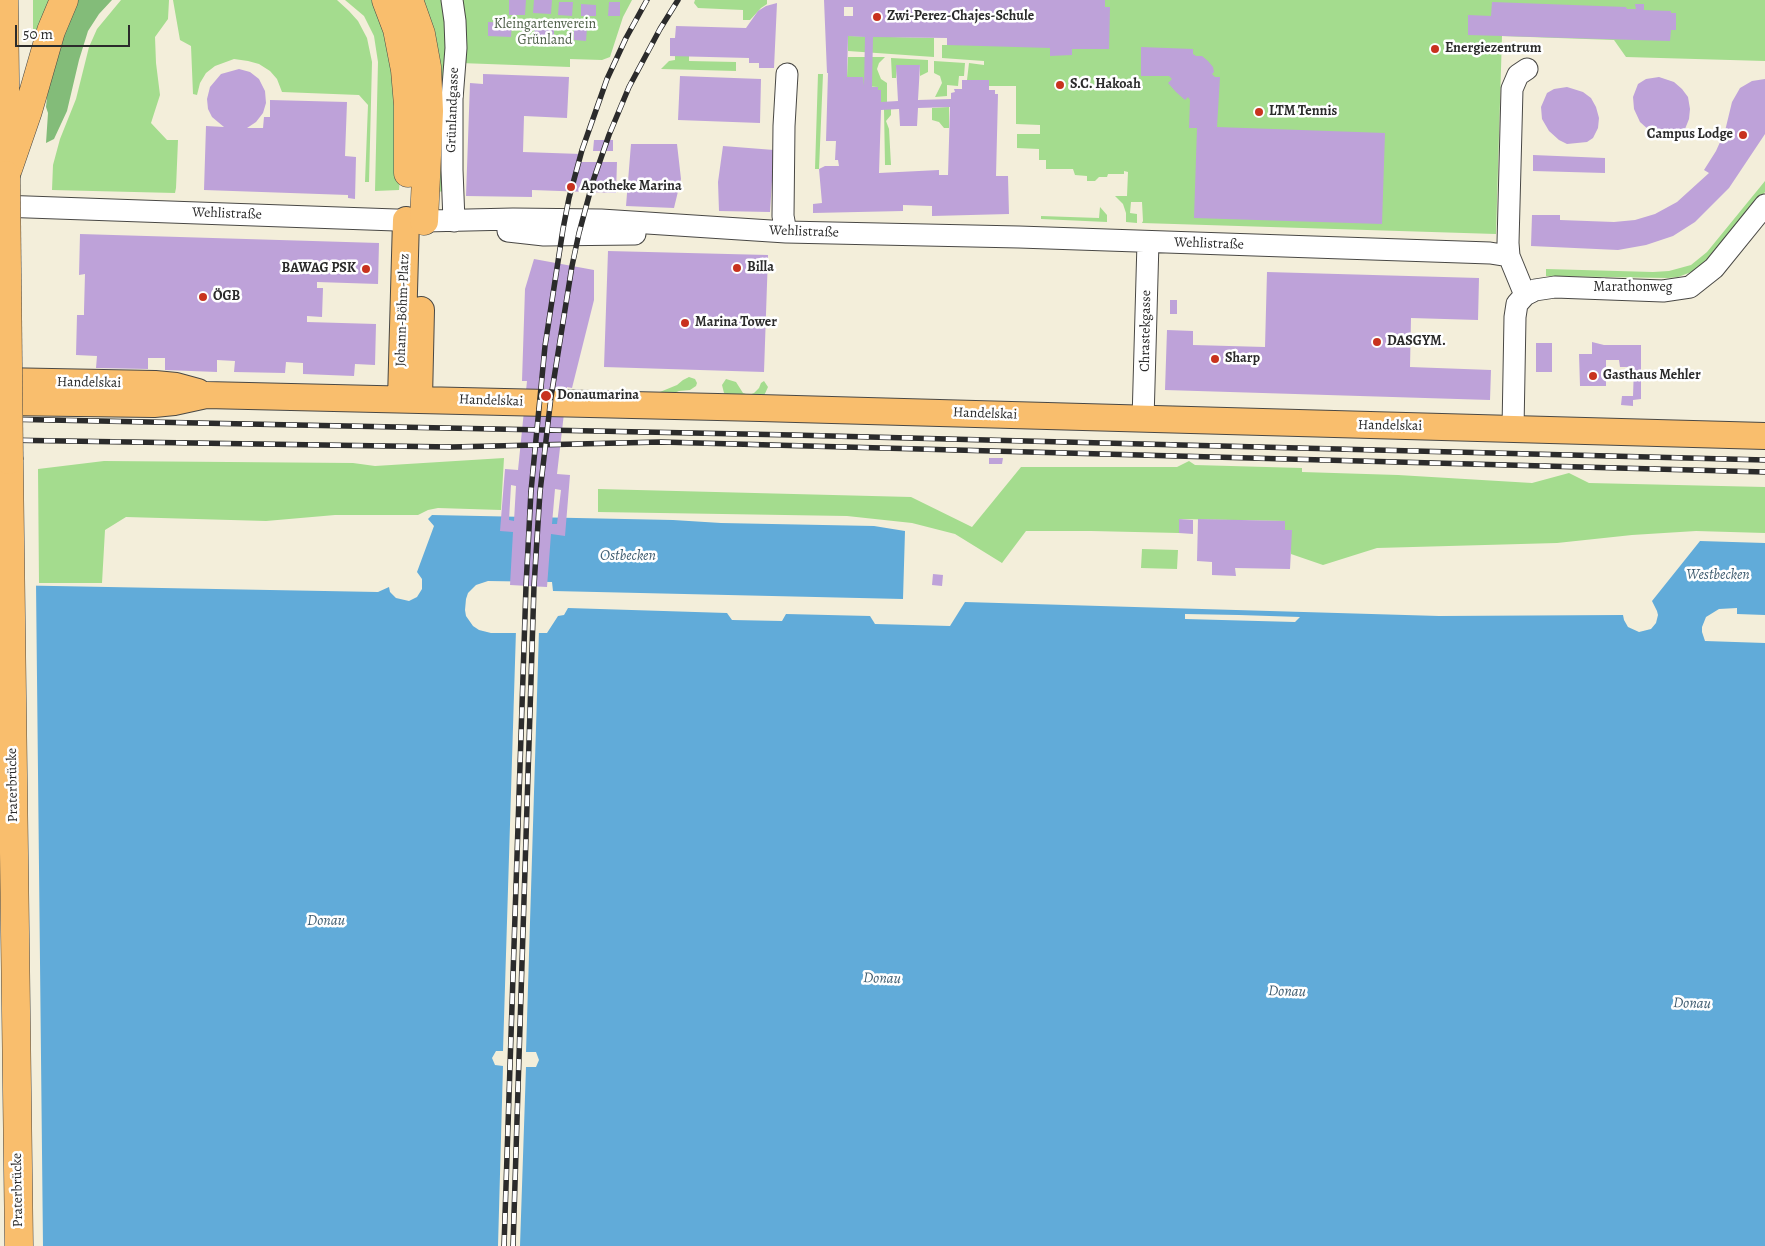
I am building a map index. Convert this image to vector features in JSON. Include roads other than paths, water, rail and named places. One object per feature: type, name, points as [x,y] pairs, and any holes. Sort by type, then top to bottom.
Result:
[{"type":"highway","name":"Praterbrücke","points":[[4,0],[18,1246]]},
{"type":"highway","points":[[6,175],[28,111],[50,31],[64,0]]},
{"type":"highway","points":[[386,0],[397,29],[406,70],[415,221]]},
{"type":"highway","points":[[409,0],[421,34],[426,67],[429,111],[415,221]]},
{"type":"main road","name":"Johann-Böhm-Platz","points":[[410,399],[415,221]]},
{"type":"main road","name":"Handelskai","points":[[0,381],[155,384],[176,386],[206,395]]},
{"type":"main road","name":"Handelskai","points":[[0,402],[154,404],[206,395],[1765,436]]},
{"type":"street","name":"Grünlandgasse","points":[[452,0],[456,48],[452,108],[454,221]]},
{"type":"street","points":[[1513,429],[1517,304],[1525,295],[1509,256],[1512,89],[1518,75],[1527,69]]},
{"type":"street","points":[[786,232],[783,216],[784,126],[787,74]]},
{"type":"street","name":"Marathonweg","points":[[1525,295],[1535,290],[1555,287],[1663,291],[1690,287],[1714,268],[1765,205]]},
{"type":"street","name":"Wehlistraße","points":[[0,206],[415,221],[601,220],[786,232],[1019,237],[1490,253],[1509,256]]},
{"type":"street","name":"Chrastekgasse","points":[[1144,420],[1148,242]]},
{"type":"water","name":"Donau","points":[[432,515],[874,526],[905,531],[903,599],[553,591],[552,582],[488,581],[476,585],[468,593],[465,610],[466,616],[473,626],[479,630],[491,633],[547,633],[558,616],[564,615],[568,608],[727,613],[732,620],[782,621],[786,614],[870,616],[875,624],[950,626],[965,602],[1439,616],[1623,615],[1628,627],[1639,632],[1651,629],[1656,623],[1658,615],[1652,601],[1700,541],[1765,543],[1765,615],[1737,614],[1737,608],[1719,609],[1706,617],[1702,632],[1705,641],[1765,643],[1765,1246],[0,1246],[0,585],[378,592],[389,587],[390,592],[396,598],[409,601],[417,597],[422,589],[422,579],[417,572],[434,526],[428,519]]},
{"type":"railway","points":[[504,1246],[526,586],[531,491],[545,346],[563,229],[582,150],[607,79],[626,38],[647,0]]},
{"type":"railway","points":[[513,1246],[534,586],[540,492],[551,397],[572,266],[593,181],[609,135],[629,87],[678,0]]},
{"type":"railway","points":[[0,419],[792,435],[1765,460]]},
{"type":"railway","points":[[0,440],[452,447],[661,442],[1765,472]]},
{"type":"place","name":"Zwi-Perez-Chajes-Schule","points":[[877,17]]},
{"type":"place","name":"Energiezentrum","points":[[1435,49]]},
{"type":"place","name":"S.C. Hakoah","points":[[1060,85]]},
{"type":"place","name":"LTM Tennis","points":[[1259,112]]},
{"type":"place","name":"Campus Lodge","points":[[1743,135]]},
{"type":"place","name":"Apotheke Marina","points":[[571,187]]},
{"type":"place","name":"Billa","points":[[737,268]]},
{"type":"place","name":"BAWAG PSK","points":[[366,269]]},
{"type":"place","name":"ÖGB","points":[[203,297]]},
{"type":"place","name":"Marina Tower","points":[[685,323]]},
{"type":"place","name":"DASGYM.","points":[[1377,342]]},
{"type":"place","name":"Sharp","points":[[1215,359]]},
{"type":"place","name":"Gasthaus Mehler","points":[[1593,376]]},
{"type":"place","name":"Donaumarina","points":[[546,396]]},
{"type":"park label","name":"Kleingartenverein Grünland","points":[[545,33]]},
{"type":"water label","name":"Ostbecken","points":[[628,556]]},
{"type":"water label","name":"Westbecken","points":[[1718,575]]}]
